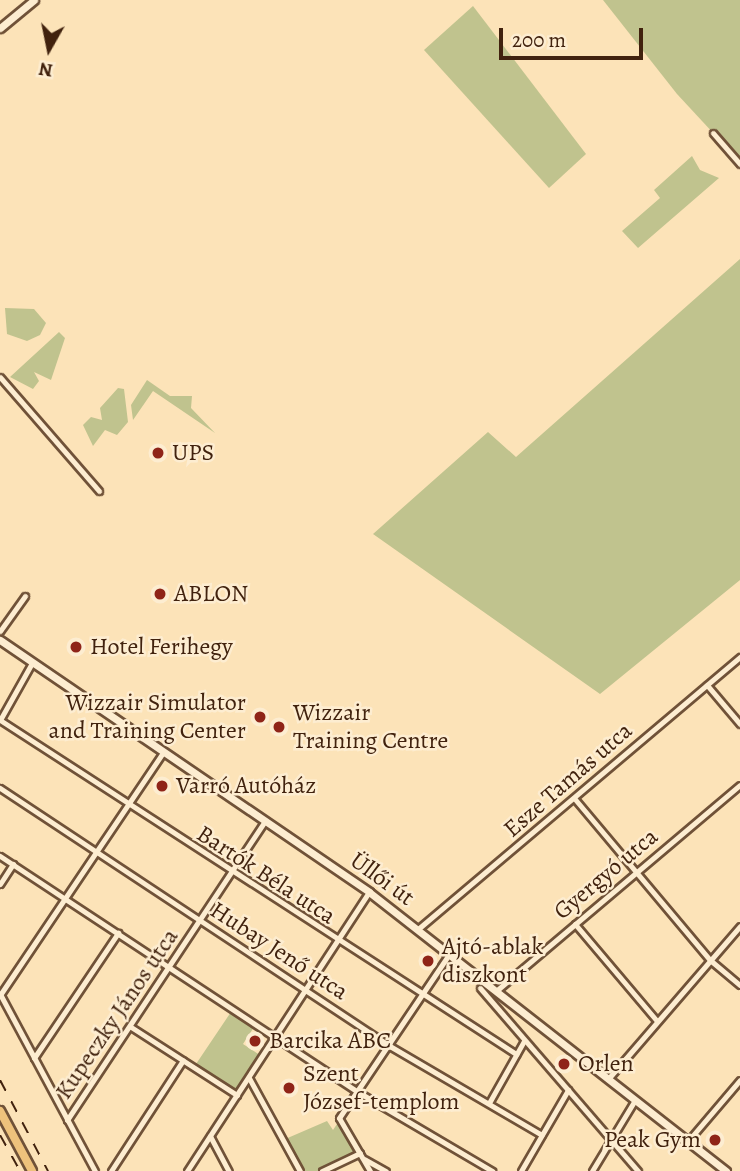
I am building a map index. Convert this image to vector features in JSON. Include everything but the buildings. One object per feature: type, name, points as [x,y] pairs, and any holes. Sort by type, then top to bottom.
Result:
[{"type":"main road","points":[[0,29],[34,0]]},
{"type":"main road","name":"Üllői út","points":[[0,640],[162,754],[369,892],[726,1171]]},
{"type":"main road","points":[[0,1111],[32,1171]]},
{"type":"main road","points":[[0,1122],[26,1171]]},
{"type":"street","points":[[713,133],[740,164]]},
{"type":"street","points":[[0,377],[99,491]]},
{"type":"street","points":[[0,631],[25,596]]},
{"type":"street","name":"Esze Tamás utca","points":[[418,929],[740,657]]},
{"type":"street","points":[[0,720],[32,663]]},
{"type":"street","points":[[707,685],[740,723]]},
{"type":"street","name":"Bartók Béla utca","points":[[0,720],[419,996],[516,1054]]},
{"type":"street","points":[[96,1171],[0,994],[162,754]]},
{"type":"street","name":"Gyergyó utca","points":[[496,991],[740,786]]},
{"type":"street","name":"Hubay Jenő utca","points":[[0,788],[388,1045],[542,1135]]},
{"type":"street","points":[[574,798],[710,960],[740,985]]},
{"type":"street","name":"Kupeczky János utca","points":[[67,1120],[131,1027],[264,822]]},
{"type":"street","points":[[0,856],[358,1092],[492,1171]]},
{"type":"street","points":[[0,884],[13,864]]},
{"type":"street","points":[[187,1171],[369,892]]},
{"type":"street","points":[[575,924],[657,1021]]},
{"type":"street","points":[[608,1079],[740,926]]},
{"type":"street","points":[[34,1058],[118,933]]},
{"type":"street","points":[[370,1171],[339,1118],[449,954]]},
{"type":"street","points":[[480,988],[638,1171]]},
{"type":"street","points":[[504,1016],[514,1006]]},
{"type":"street","points":[[131,1027],[237,1095]]},
{"type":"street","points":[[489,1103],[524,1041]]},
{"type":"street","points":[[111,1171],[183,1060]]},
{"type":"street","points":[[249,1078],[300,1171]]},
{"type":"street","points":[[688,1142],[740,1080]]},
{"type":"street","points":[[521,1171],[568,1090]]},
{"type":"street","points":[[592,1171],[635,1100]]},
{"type":"street","points":[[210,1136],[229,1171]]},
{"type":"street","points":[[322,1171],[361,1156]]},
{"type":"street","points":[[361,1156],[386,1171]]},
{"type":"green space","points":[[603,0],[740,0],[740,162],[677,94]]},
{"type":"green space","points":[[473,6],[586,154],[549,188],[424,50]]},
{"type":"green space","points":[[692,156],[700,170],[719,178],[638,248],[622,231],[660,198],[654,190]]},
{"type":"green space","points":[[740,259],[740,580],[600,694],[373,534],[488,432],[516,457]]},
{"type":"green space","points":[[5,308],[34,309],[46,323],[40,335],[27,341],[7,334]]},
{"type":"green space","points":[[59,332],[65,338],[51,380],[34,372],[39,381],[33,389],[10,377]]},
{"type":"green space","points":[[147,380],[170,396],[192,396],[191,408],[215,433],[153,391],[133,420],[131,405]]},
{"type":"green space","points":[[118,388],[124,389],[128,422],[117,435],[105,430],[93,446],[83,425],[91,417],[102,420],[100,408]]},
{"type":"green space","points":[[233,1009],[256,1024],[243,1044],[263,1057],[238,1095],[194,1067]]},
{"type":"green space","points":[[327,1121],[333,1130],[339,1121],[360,1153],[322,1171],[300,1171],[283,1140]]},
{"type":"railway","points":[[0,1080],[48,1171]]},
{"type":"railway","points":[[0,1135],[20,1171]]},
{"type":"place","name":"UPS","points":[[158,453]]},
{"type":"place","name":"ABLON","points":[[160,594]]},
{"type":"place","name":"Hotel Ferihegy","points":[[76,647]]},
{"type":"place","name":"Wizzair Simulator and Training Center","points":[[260,717]]},
{"type":"place","name":"Wizzair Training Centre","points":[[279,727]]},
{"type":"place","name":"Varró Autóház","points":[[162,786]]},
{"type":"place","name":"Ajtó-ablak diszkont","points":[[428,961]]},
{"type":"place","name":"Barcika ABC","points":[[255,1041]]},
{"type":"place","name":"Orlen","points":[[564,1064]]},
{"type":"place","name":"Szent József-templom","points":[[289,1088]]},
{"type":"place","name":"Peak Gym","points":[[715,1140]]}]
